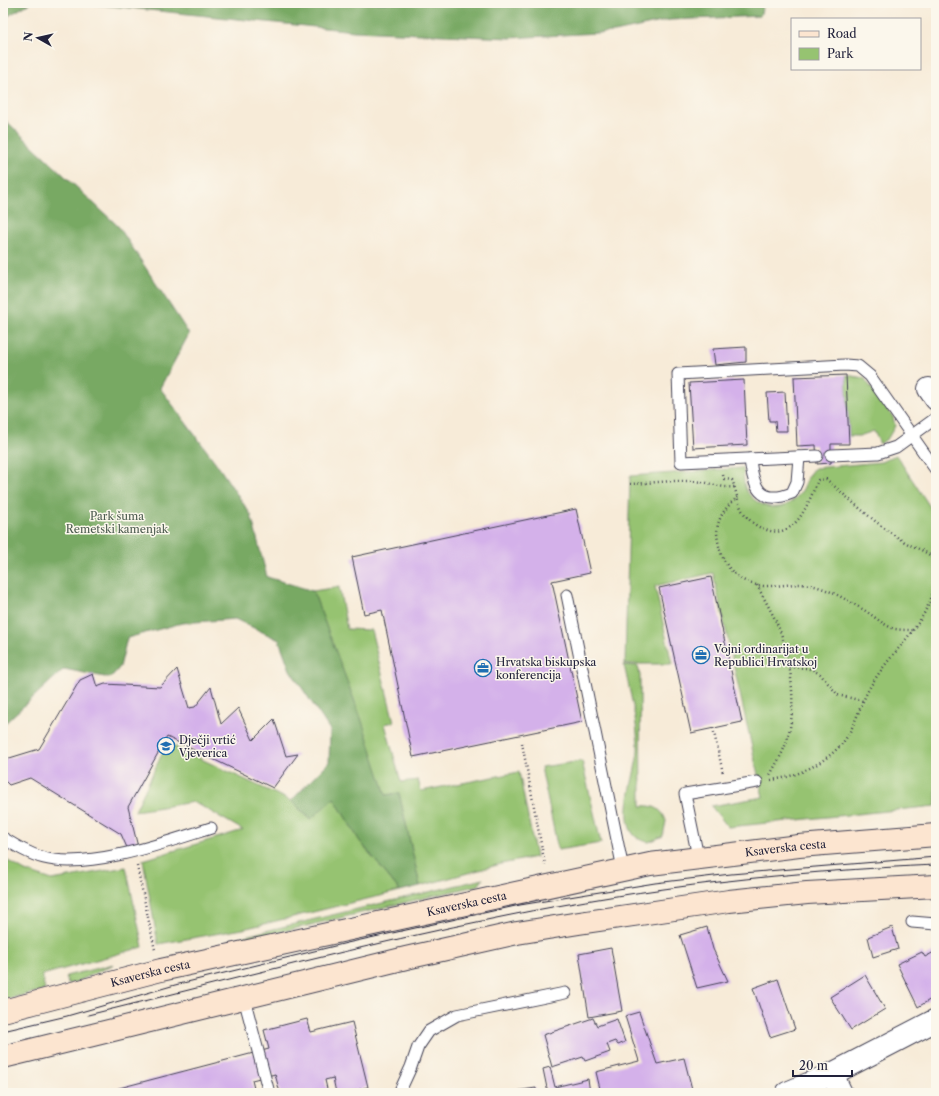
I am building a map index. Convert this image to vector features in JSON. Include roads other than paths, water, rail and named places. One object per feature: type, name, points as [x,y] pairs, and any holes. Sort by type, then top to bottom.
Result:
[{"type":"main road","name":"Ksaverska cesta","points":[[3,1010],[161,970],[624,870],[698,857],[799,846],[936,835]]},
{"type":"main road","points":[[3,1057],[462,945],[579,923],[729,901],[807,893],[936,886]]},
{"type":"street","points":[[787,1093],[837,1084],[936,1020]]},
{"type":"lane","points":[[817,456],[681,462],[678,374],[844,365],[858,366],[870,376],[913,435],[936,470]]},
{"type":"lane","points":[[831,455],[878,453],[896,447],[936,418]]},
{"type":"lane","points":[[750,459],[752,479],[758,490],[768,496],[780,498],[792,494],[797,482],[799,457]]},
{"type":"lane","points":[[567,595],[624,870]]},
{"type":"lane","points":[[698,857],[685,794],[757,782]]},
{"type":"lane","points":[[3,838],[29,854],[46,859],[72,862],[134,852],[211,828]]},
{"type":"lane","points":[[912,922],[936,924]]},
{"type":"lane","points":[[399,1093],[418,1047],[428,1031],[457,1016],[566,993]]},
{"type":"lane","points":[[244,998],[269,1093]]},
{"type":"tram line","points":[[3,1031],[67,1016],[175,985],[347,943],[520,905],[655,883],[731,874],[936,857]]},
{"type":"tram line","points":[[88,1015],[401,938],[559,906],[666,889],[774,876],[828,871],[936,865]]},
{"type":"place","name":"Vojni ordinarijat u Republici Hrvatskoj","points":[[701,655]]},
{"type":"place","name":"Hrvatska biskupska konferencija","points":[[483,668]]},
{"type":"place","name":"Dječji vrtić Vjeverica","points":[[166,746]]},
{"type":"park label","name":"Park šuma Remetski kamenjak","points":[[117,522]]}]
